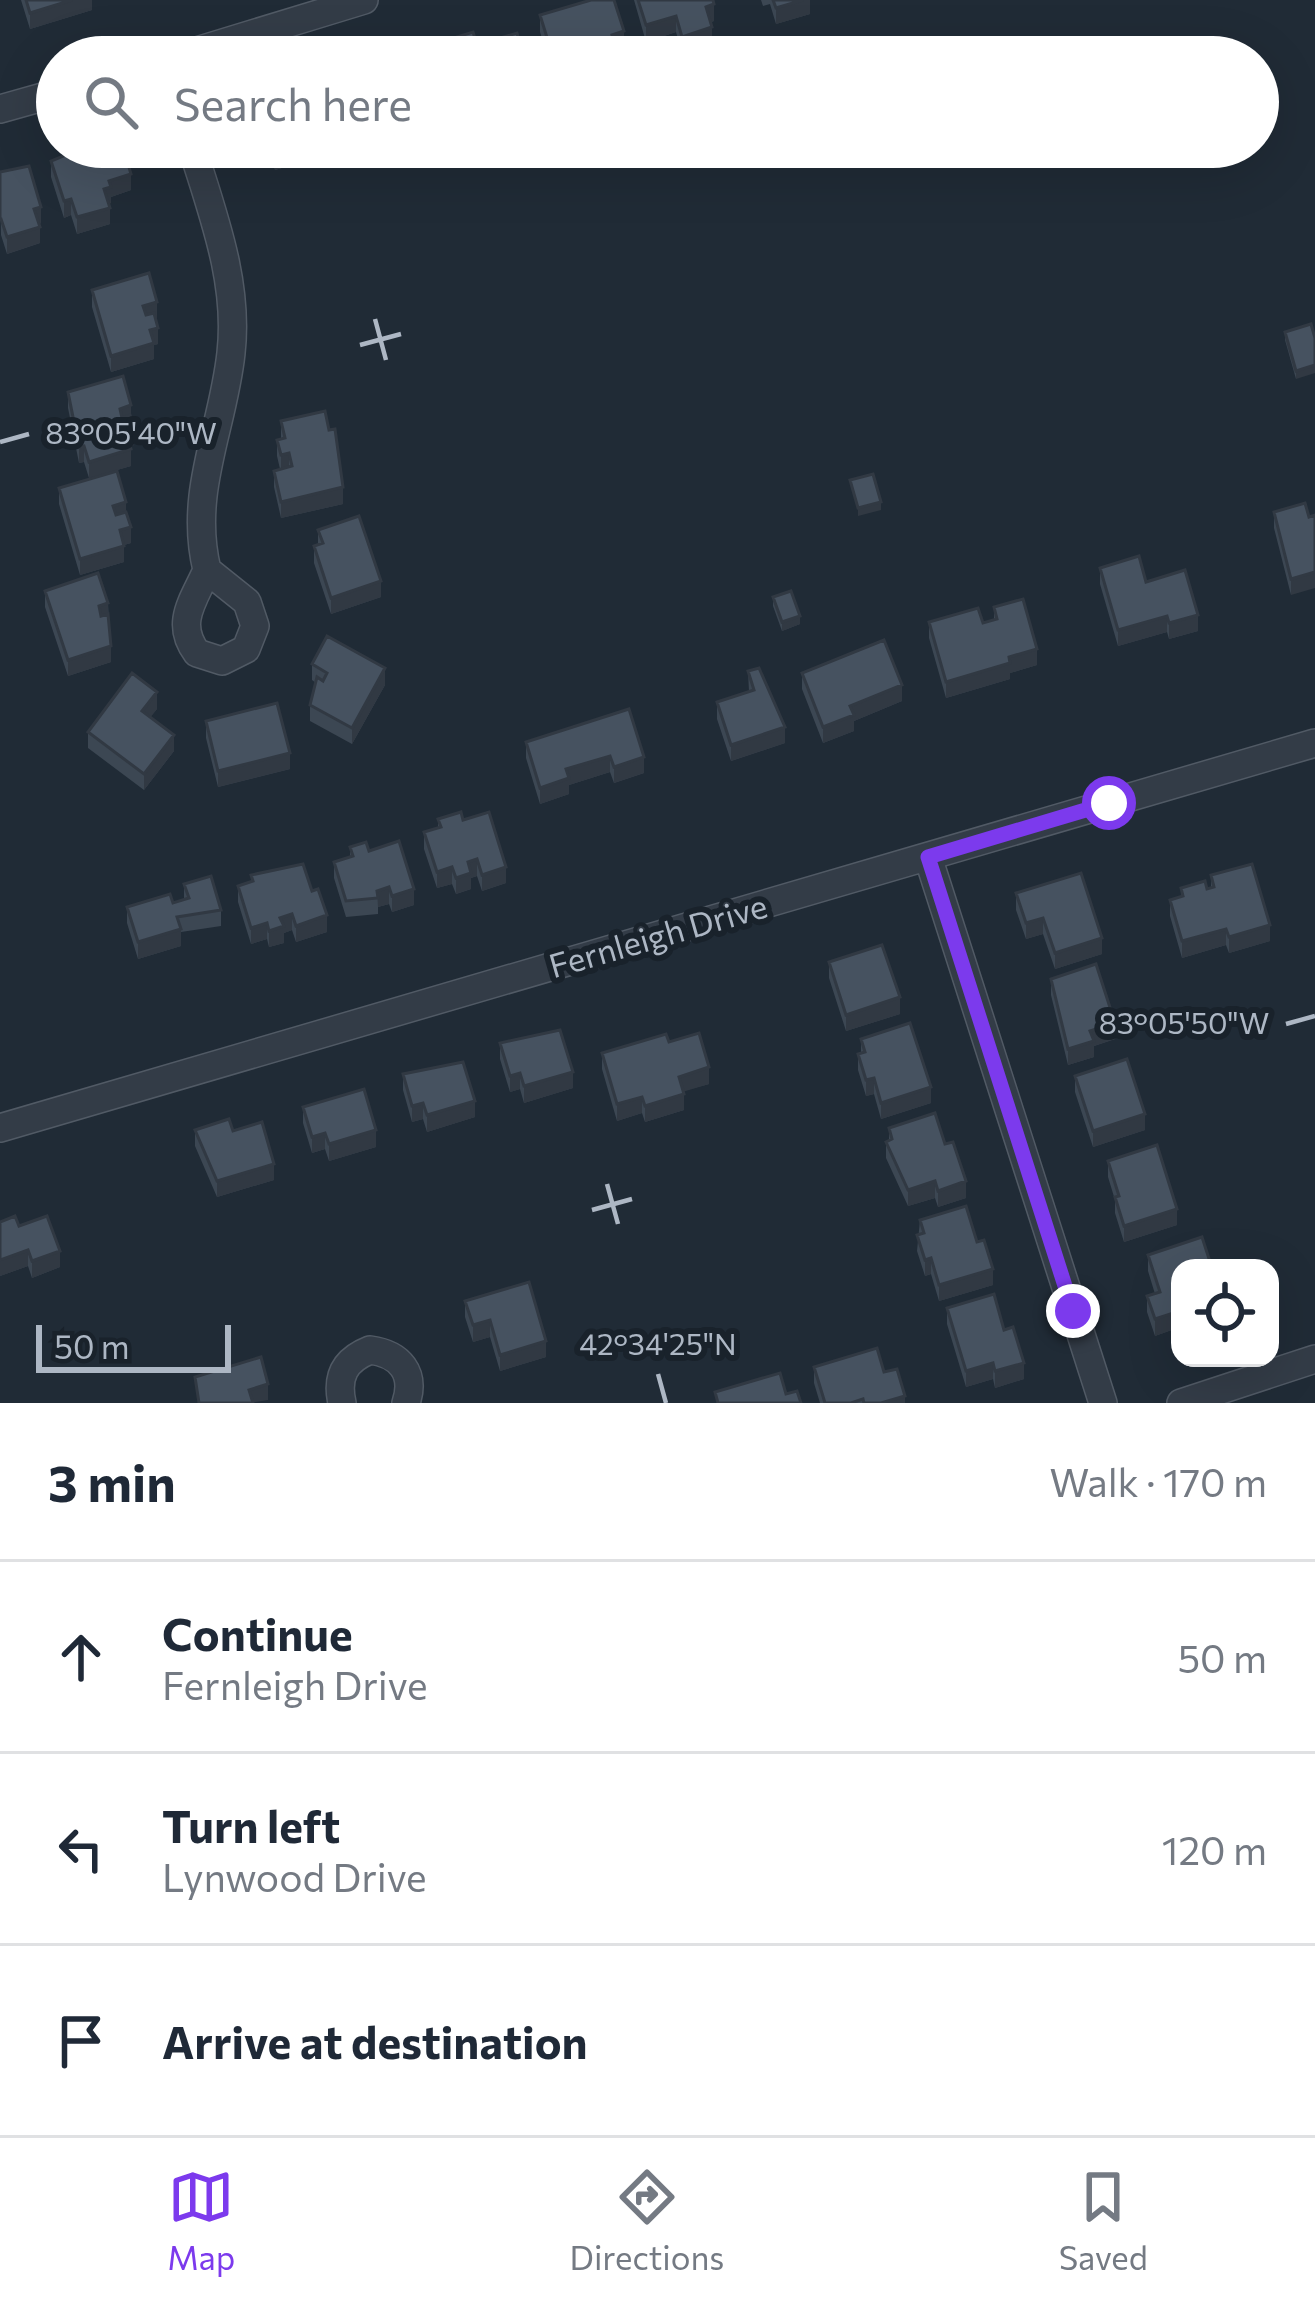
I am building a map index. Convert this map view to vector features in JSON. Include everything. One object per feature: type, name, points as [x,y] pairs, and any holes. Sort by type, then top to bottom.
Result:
[{"type":"street","points":[[246,36],[364,0]]},
{"type":"street","points":[[0,110],[36,99]]},
{"type":"street","points":[[198,168],[226,263],[233,318],[231,354],[200,508],[207,570]]},
{"type":"street","name":"Fernleigh Drive","points":[[0,1128],[1315,743]]},
{"type":"street","points":[[928,857],[1103,1403]]},
{"type":"street","points":[[341,1403],[340,1377],[347,1364],[370,1350],[397,1358],[405,1368],[411,1382],[406,1403]]},
{"type":"street","points":[[1181,1403],[1315,1360]]},
{"type":"building","points":[[26,0],[72,0],[30,13]]},
{"type":"building","points":[[591,0],[614,0],[624,31],[612,36],[546,36],[540,15]]},
{"type":"building","points":[[638,0],[713,0],[706,7],[712,27],[682,36],[676,16],[646,25]]},
{"type":"building","points":[[773,0],[803,0],[776,8]]},
{"type":"building","points":[[29,166],[41,207],[34,209],[40,227],[7,237],[0,219],[0,172]]},
{"type":"building","points":[[53,168],[129,168],[131,174],[109,181],[111,187],[104,189],[110,208],[77,217],[71,199],[64,201]]},
{"type":"building","points":[[149,273],[157,302],[143,306],[146,315],[154,313],[158,328],[150,330],[154,343],[111,356],[92,290]]},
{"type":"building","points":[[1311,324],[1315,365],[1296,371],[1285,332]]},
{"type":"building","points":[[123,376],[131,405],[120,409],[122,418],[130,415],[134,429],[126,431],[131,449],[89,462],[84,446],[79,447],[68,392]]},
{"type":"building","points":[[325,411],[329,430],[335,429],[343,487],[281,502],[274,471],[292,466],[289,453],[281,455],[277,440],[285,438],[281,421]]},
{"type":"building","points":[[117,471],[126,502],[113,506],[116,515],[126,512],[131,527],[120,530],[124,546],[80,559],[59,488]]},
{"type":"building","points":[[873,474],[881,502],[858,508],[850,480]]},
{"type":"building","points":[[1305,503],[1309,517],[1315,515],[1315,572],[1291,579],[1274,512]]},
{"type":"building","points":[[359,516],[381,581],[331,598],[314,546],[323,543],[318,530]]},
{"type":"building","points":[[1139,556],[1146,582],[1185,570],[1198,615],[1169,623],[1167,616],[1118,630],[1100,568]]},
{"type":"building","points":[[98,573],[108,603],[99,606],[101,616],[108,614],[111,646],[68,660],[45,591]]},
{"type":"building","points":[[791,591],[800,616],[782,622],[773,597]]},
{"type":"building","points":[[1023,599],[1037,649],[1009,657],[1010,663],[946,682],[929,622],[978,608],[983,623],[997,619],[994,607]]},
{"type":"building","points":[[327,636],[385,668],[352,728],[310,705],[317,677],[323,681],[327,673],[312,664]]},
{"type":"building","points":[[884,640],[902,685],[850,706],[854,715],[823,727],[802,673]]},
{"type":"building","points":[[759,668],[785,727],[731,745],[717,702],[754,690],[748,671]]},
{"type":"building","points":[[132,673],[157,692],[142,711],[174,735],[144,774],[88,732]]},
{"type":"building","points":[[277,703],[290,753],[218,771],[206,721]]},
{"type":"building","points":[[629,709],[644,757],[614,767],[610,756],[566,769],[569,778],[540,788],[526,742]]},
{"type":"building","points":[[461,812],[463,820],[489,812],[506,867],[482,875],[477,859],[468,862],[471,873],[456,878],[452,867],[437,872],[424,832],[441,827],[438,819]]},
{"type":"building","points":[[399,841],[414,889],[392,896],[389,887],[377,891],[378,898],[346,901],[334,862],[353,856],[350,847],[366,842],[369,851]]},
{"type":"building","points":[[303,864],[327,915],[296,926],[292,914],[280,918],[284,926],[269,931],[267,923],[251,928],[238,886],[253,881],[251,875]]},
{"type":"building","points":[[1252,864],[1270,925],[1229,937],[1226,929],[1182,941],[1170,900],[1183,896],[1181,888],[1205,881],[1207,889],[1214,887],[1211,875]]},
{"type":"building","points":[[1081,873],[1102,938],[1055,953],[1043,918],[1026,923],[1016,893]]},
{"type":"building","points":[[211,876],[221,910],[177,917],[181,929],[138,942],[127,907],[170,894],[173,903],[189,898],[184,884]]},
{"type":"building","points":[[882,945],[900,997],[846,1015],[829,962]]},
{"type":"building","points":[[1096,964],[1115,1023],[1090,1031],[1094,1041],[1068,1049],[1051,979]]},
{"type":"building","points":[[910,1023],[931,1087],[881,1103],[874,1078],[866,1080],[858,1054],[865,1052],[861,1039]]},
{"type":"building","points":[[560,1030],[573,1072],[524,1086],[520,1073],[510,1076],[500,1043]]},
{"type":"building","points":[[699,1033],[709,1067],[679,1077],[684,1094],[645,1106],[642,1097],[617,1104],[602,1053],[666,1034],[669,1042]]},
{"type":"building","points":[[1127,1059],[1145,1114],[1093,1131],[1075,1076]]},
{"type":"building","points":[[463,1062],[475,1101],[427,1115],[423,1103],[412,1106],[403,1074]]},
{"type":"building","points":[[364,1089],[376,1130],[329,1144],[325,1133],[312,1137],[303,1107]]},
{"type":"building","points":[[935,1113],[945,1144],[953,1142],[966,1181],[938,1191],[935,1181],[908,1190],[886,1142],[892,1139],[889,1128]]},
{"type":"building","points":[[229,1119],[233,1131],[262,1122],[274,1164],[217,1181],[195,1130]]},
{"type":"building","points":[[1157,1145],[1177,1209],[1124,1226],[1108,1161]]},
{"type":"building","points":[[966,1206],[977,1242],[984,1240],[993,1269],[939,1285],[917,1235],[924,1233],[920,1220]]},
{"type":"building","points":[[15,1216],[19,1226],[47,1216],[60,1251],[32,1261],[28,1250],[0,1260],[0,1222]]},
{"type":"building","points":[[1202,1237],[1209,1259],[1171,1259],[1171,1314],[1155,1319],[1147,1296],[1160,1292],[1148,1255]]},
{"type":"building","points":[[529,1282],[546,1341],[500,1355],[490,1320],[473,1325],[465,1301]]},
{"type":"building","points":[[994,1294],[1004,1330],[1013,1327],[1024,1363],[995,1371],[993,1363],[966,1371],[947,1308]]},
{"type":"building","points":[[877,1348],[884,1372],[897,1369],[905,1396],[881,1403],[864,1403],[863,1399],[825,1403],[814,1367]]},
{"type":"building","points":[[261,1357],[268,1384],[249,1390],[253,1403],[199,1403],[195,1377]]},
{"type":"building","points":[[780,1373],[786,1394],[797,1391],[801,1403],[718,1403],[715,1392]]},
{"type":"route","points":[[1073,1311],[928,857],[1109,803]]}]
